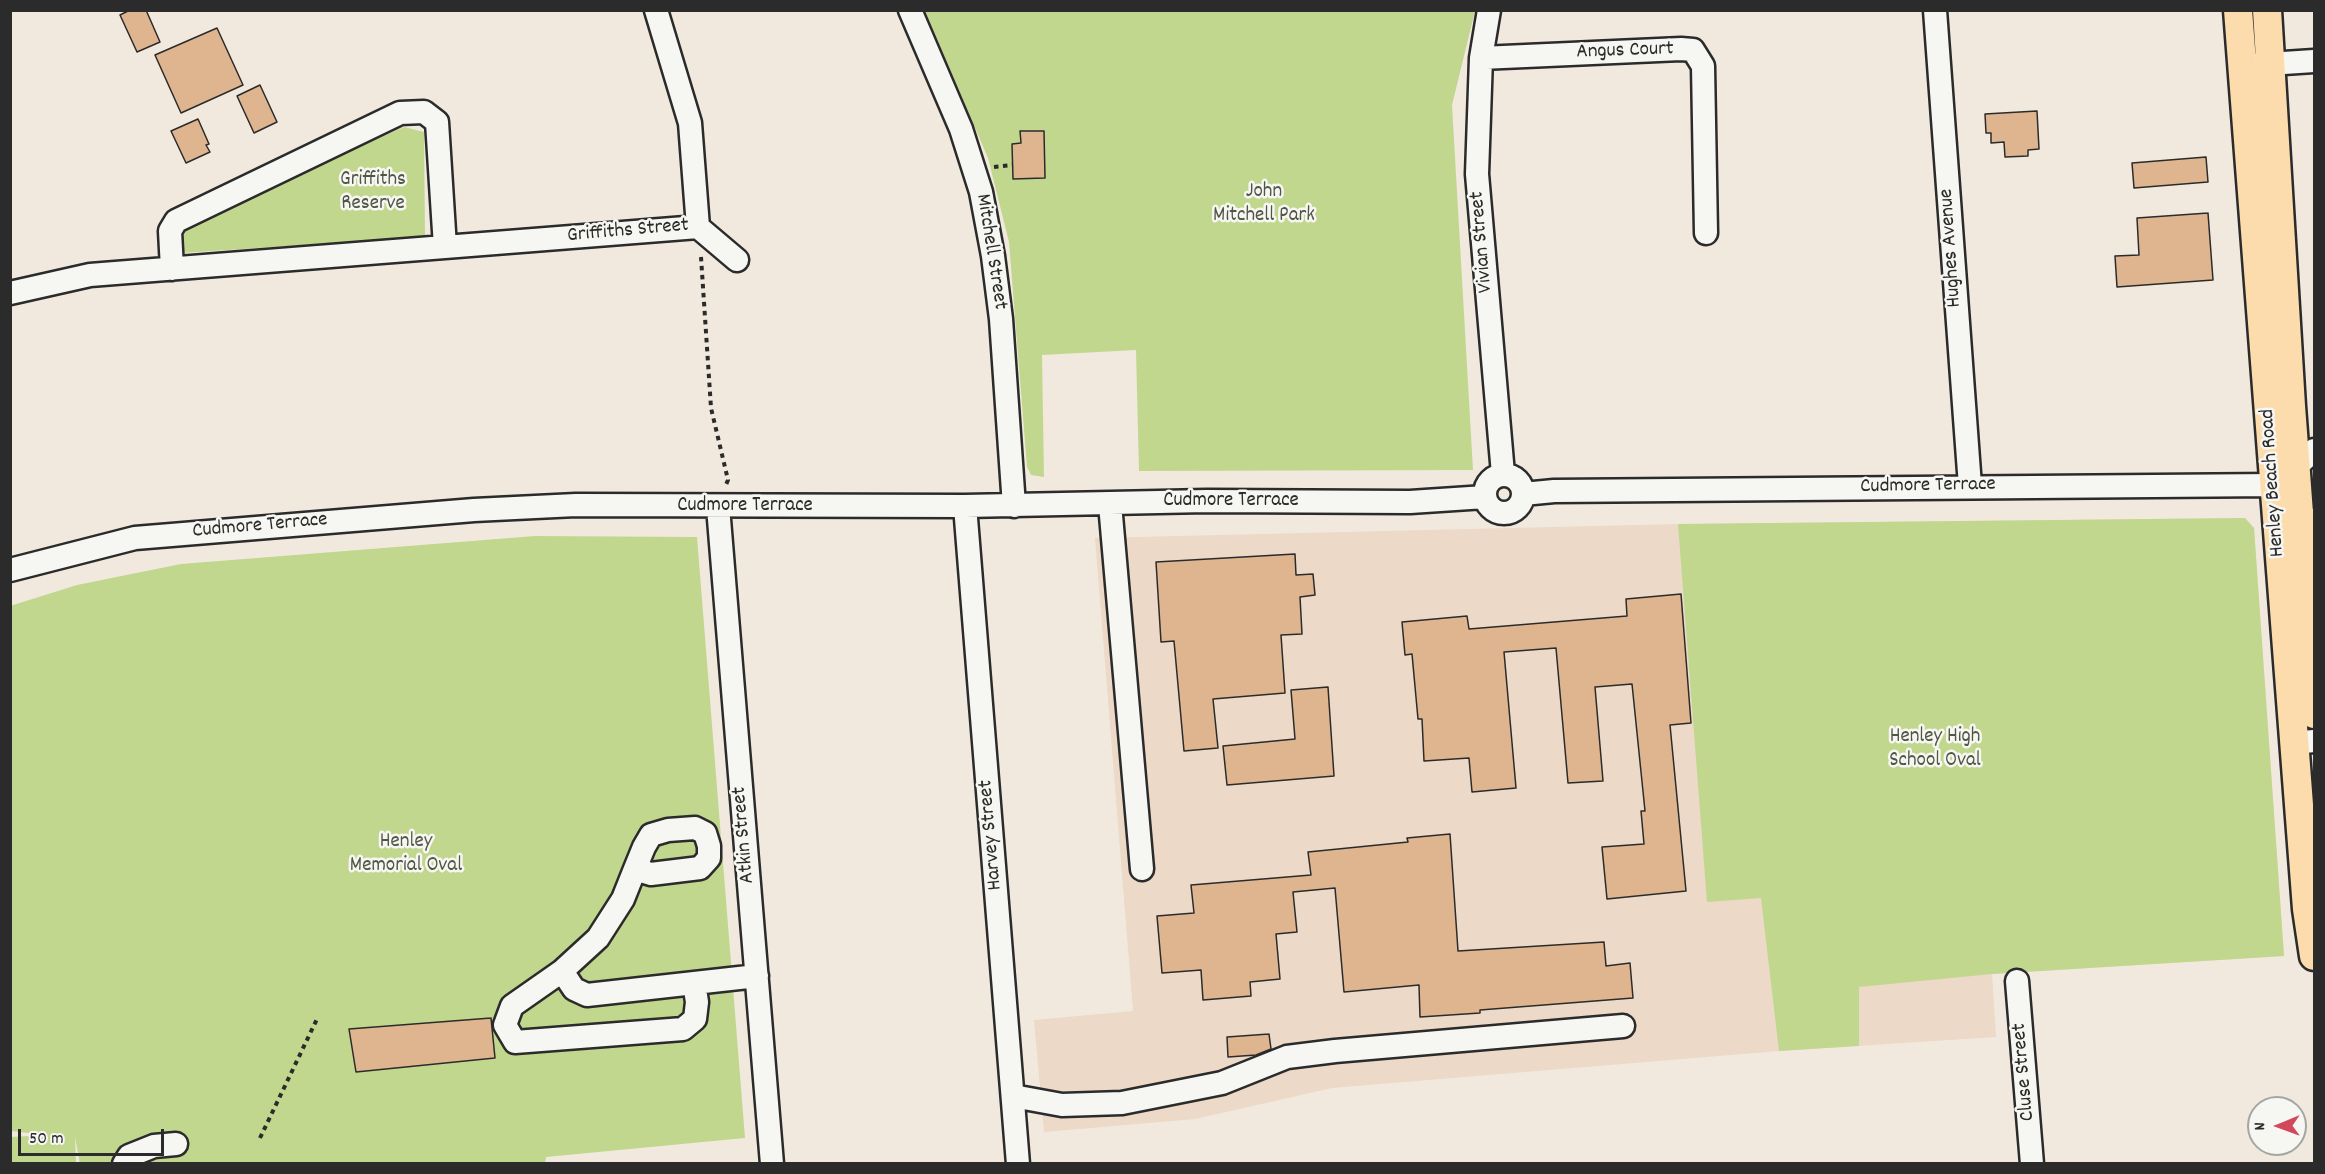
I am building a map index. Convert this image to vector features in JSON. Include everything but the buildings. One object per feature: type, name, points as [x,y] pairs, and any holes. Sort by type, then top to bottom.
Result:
[{"type":"main road","name":"Henley Beach Road","points":[[2238,10],[2241,65],[2307,520],[2314,714]]},
{"type":"main road","name":"Henley Beach Road","points":[[2267,10],[2298,458],[2307,909],[2314,956]]},
{"type":"street","name":"Griffiths Street","points":[[10,293],[90,275],[698,227],[690,123],[656,10]]},
{"type":"street","name":"Mitchell Street","points":[[910,10],[961,129],[981,192],[993,256],[1001,319],[1014,506]]},
{"type":"street","name":"Vivian Street","points":[[1489,10],[1481,58],[1478,174],[1503,474]]},
{"type":"street","name":"Hughes Avenue","points":[[1935,10],[1970,486]]},
{"type":"street","name":"Angus Court","points":[[1481,58],[1693,50],[1703,66],[1706,232]]},
{"type":"street","points":[[2241,65],[2314,61]]},
{"type":"street","points":[[172,269],[170,231],[176,221],[400,113],[424,112],[437,122],[445,247]]},
{"type":"street","points":[[698,227],[737,260]]},
{"type":"street","name":"Cudmore Terrace","points":[[1523,494],[1554,491],[1970,486],[2298,458]]},
{"type":"street","points":[[1503,474],[1516,478],[1522,485],[1523,494],[1518,507],[1505,513],[1491,508],[1485,497],[1487,485],[1493,477],[1503,474]]},
{"type":"street","name":"Cudmore Terrace","points":[[10,570],[135,538],[474,510],[576,506],[1014,506],[1207,501],[1410,502],[1485,497]]},
{"type":"street","points":[[1110,504],[1142,869]]},
{"type":"street","name":"Harvey Street","points":[[965,506],[1018,1164]]},
{"type":"street","name":"Atkin Street","points":[[718,507],[772,1164]]},
{"type":"street","points":[[635,869],[623,899],[597,938],[562,972],[513,1006],[505,1025],[515,1042],[683,1029],[694,1019],[697,1002],[694,983]]},
{"type":"street","points":[[562,972],[574,989],[586,995],[757,976]]},
{"type":"street","name":"Cluse Street","points":[[2017,981],[2032,1164]]},
{"type":"street","points":[[1013,1096],[1062,1105],[1122,1103],[1222,1083],[1287,1057],[1623,1026]]},
{"type":"street","points":[[124,1164],[129,1156],[154,1146],[176,1144]]},
{"type":"path","points":[[996,177],[994,165],[1013,165]]},
{"type":"path","points":[[698,227],[711,408],[728,480],[718,507]]},
{"type":"path","points":[[260,1138],[317,1019]]},
{"type":"shaded area","points":[[2245,518],[2254,528],[2284,956],[1992,974],[1996,1037],[1779,1051],[1332,1088],[1195,1119],[1044,1132],[1034,1020],[1133,1011],[1095,538],[1678,524]]},
{"type":"green space","name":"John Mitchell Park","points":[[925,11],[1475,11],[1452,105],[1473,470],[1139,471],[1136,350],[1042,355],[1044,477],[1031,475],[1027,467],[1009,242],[988,158]]},
{"type":"green space","name":"Griffiths Reserve","points":[[404,127],[424,132],[425,237],[182,253],[181,236],[195,218]]},
{"type":"green space","name":"Henley High School Oval","points":[[2245,518],[2254,528],[2284,956],[1992,974],[1859,987],[1859,1046],[1779,1051],[1761,898],[1707,902],[1678,524]]},
{"type":"green space","name":"Henley Memorial Oval","points":[[535,536],[697,537],[745,1138],[546,1157],[545,1164],[80,1164],[75,1137],[76,1163],[11,1163],[11,1137],[47,1135],[11,1131],[10,606],[77,585],[181,564]]}]
